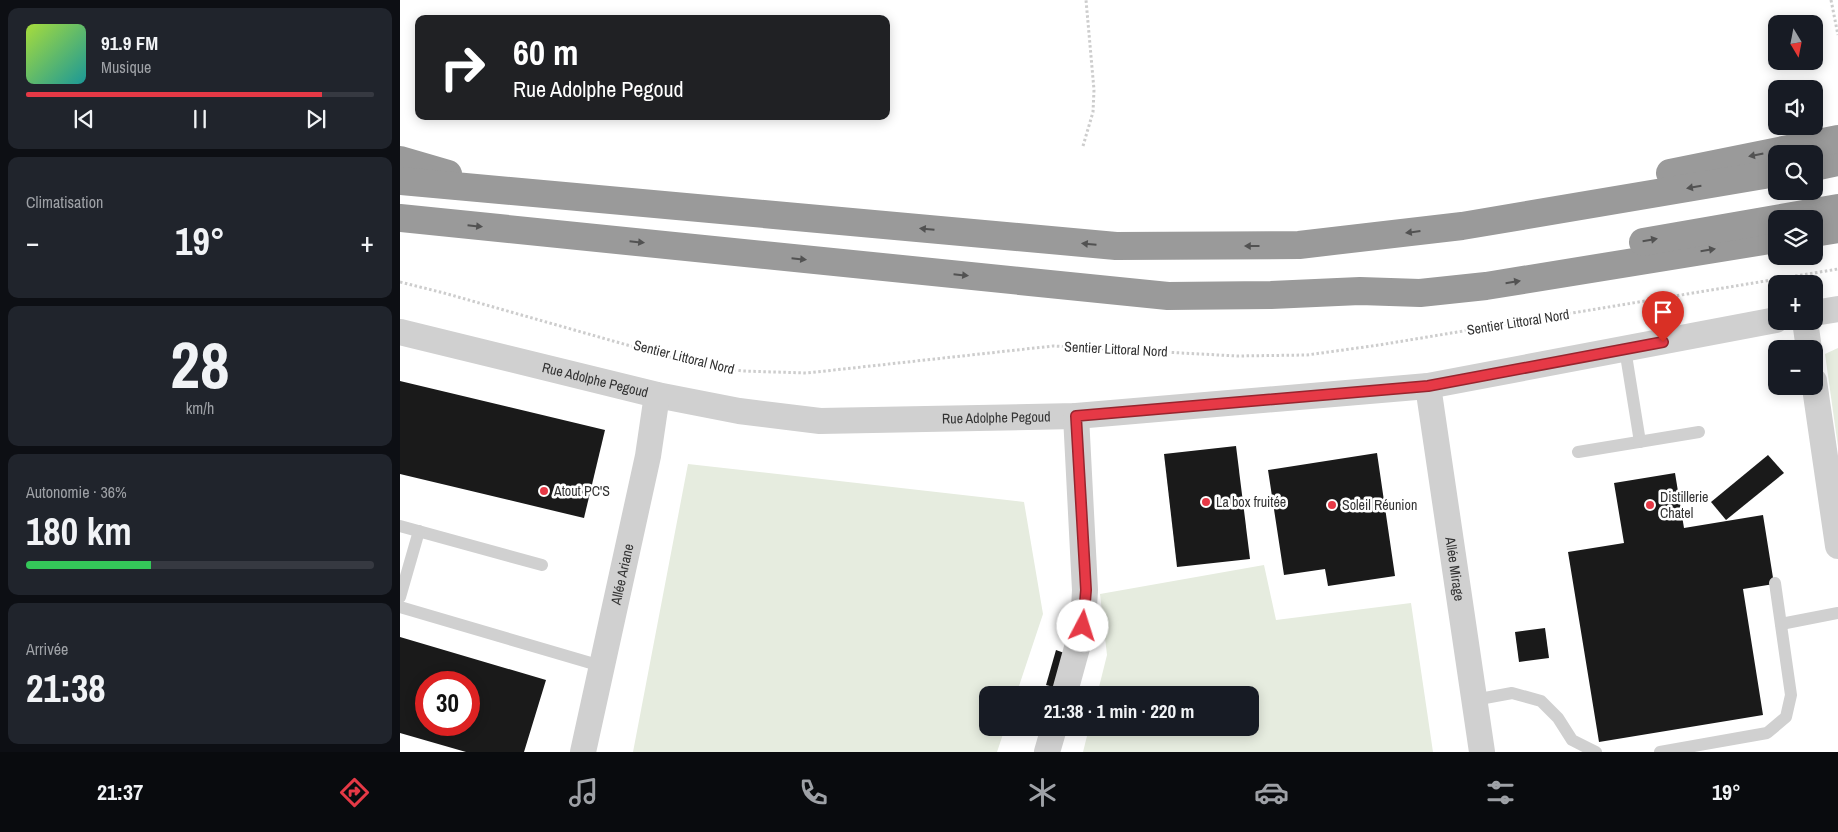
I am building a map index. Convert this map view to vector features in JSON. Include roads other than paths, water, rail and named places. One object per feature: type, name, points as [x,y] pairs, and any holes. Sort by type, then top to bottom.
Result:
[{"type":"highway","points":[[1462,226],[1491,211],[1524,202],[1838,139]]},
{"type":"highway","points":[[400,160],[436,169],[484,189]]},
{"type":"highway","points":[[1823,165],[1838,162]]},
{"type":"highway","points":[[400,181],[1116,246],[1299,246],[1462,226],[1768,174]]},
{"type":"highway","points":[[1360,290],[1838,208]]},
{"type":"highway","points":[[400,220],[427,221],[1168,296],[1271,295],[1360,290],[1420,293],[1486,286],[1768,240]]},
{"type":"highway","points":[[1823,232],[1838,229]]},
{"type":"street","points":[[1823,312],[1838,309]]},
{"type":"street","name":"Rue Adolphe Pegoud","points":[[400,332],[657,395],[739,412],[820,422],[1076,416],[1428,386],[1768,322]]},
{"type":"street","name":"Allée Mirage","points":[[1428,386],[1482,752]]},
{"type":"street","name":"Allée Ariane","points":[[583,752],[648,456],[657,395]]},
{"type":"street","points":[[1816,395],[1838,546]]},
{"type":"street","points":[[1066,686],[1083,626],[1086,590],[1076,416]]},
{"type":"street","points":[[1047,752],[1052,736]]},
{"type":"lane","points":[[1625,349],[1640,442]]},
{"type":"lane","points":[[1578,452],[1699,432]]},
{"type":"lane","points":[[400,526],[542,565]]},
{"type":"lane","points":[[400,597],[419,531]]},
{"type":"lane","points":[[1660,752],[1767,733],[1786,717],[1792,695],[1775,584]]},
{"type":"lane","points":[[400,607],[601,666]]},
{"type":"lane","points":[[1781,624],[1838,613]]},
{"type":"lane","points":[[1474,700],[1512,693],[1541,701],[1558,718],[1572,740],[1596,752]]},
{"type":"place","name":"Atout PC'S","points":[[544,491]]},
{"type":"place","name":"La box fruitée","points":[[1206,502]]},
{"type":"place","name":"Soleil Réunion","points":[[1332,505]]},
{"type":"place","name":"Distillerie Chatel","points":[[1650,505]]}]
